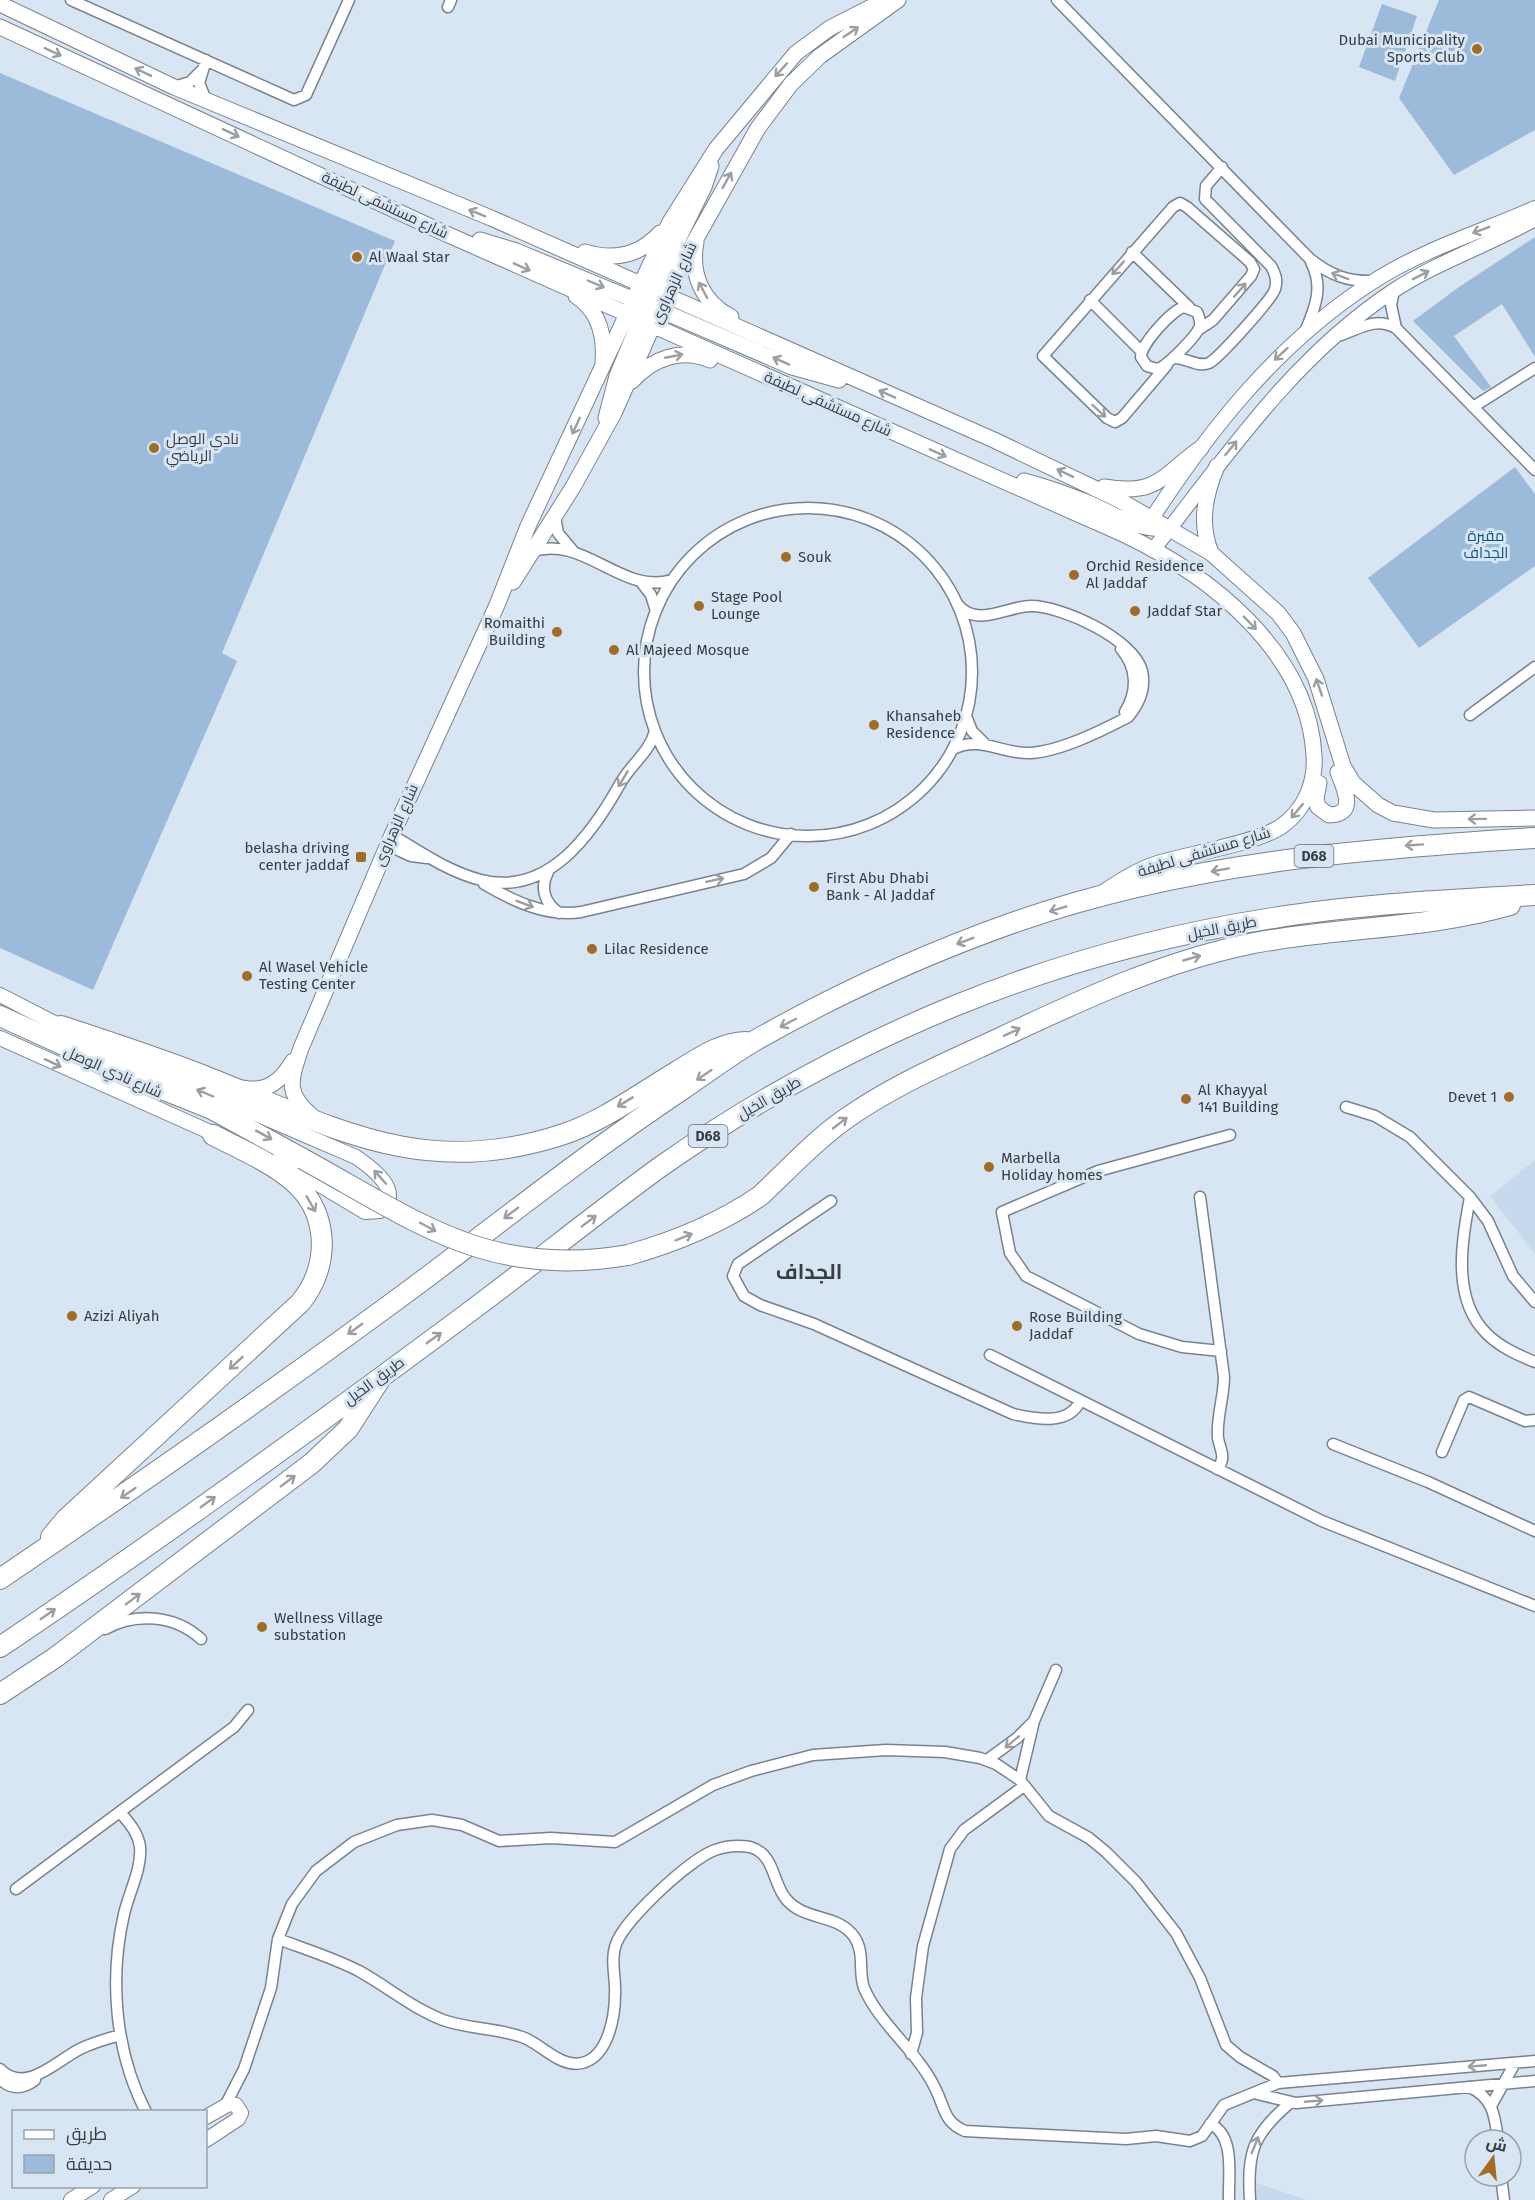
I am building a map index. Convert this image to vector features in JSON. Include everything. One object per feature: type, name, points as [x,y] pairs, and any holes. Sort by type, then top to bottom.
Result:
[{"type":"highway","name":"D68","points":[[0,1579],[176,1459],[419,1283],[629,1125],[752,1042],[838,996],[928,955],[1020,920],[1096,897],[1175,878],[1265,862],[1395,847],[1535,838]]},
{"type":"highway","points":[[0,1016],[147,1083],[212,1109],[433,1230],[483,1250],[509,1257],[557,1262],[628,1255],[688,1235],[760,1196],[842,1122],[910,1079],[1116,984],[1173,964],[1254,944],[1338,931],[1443,920],[1535,896]]},
{"type":"highway","name":"طريق الخيل","points":[[0,1647],[205,1504],[660,1167],[782,1090],[865,1046],[952,1007],[1110,953],[1192,933],[1274,917],[1393,903],[1535,896]]},
{"type":"highway","points":[[61,1026],[206,1077],[332,1129],[388,1146],[426,1152],[466,1153],[510,1148],[572,1131],[705,1054],[733,1044],[752,1042]]},
{"type":"highway","points":[[45,1548],[66,1519],[300,1304],[316,1278],[322,1257],[322,1237],[314,1209],[303,1192],[268,1164],[213,1135]]},
{"type":"highway","points":[[0,1694],[56,1657],[325,1452],[358,1416],[383,1374]]},
{"type":"main road","name":"شارع الزهراوى","points":[[332,1129],[306,1111],[295,1098],[292,1078],[301,1048],[389,840],[497,605],[528,526],[601,374],[698,231],[753,137],[791,84],[826,50],[898,0]]},
{"type":"main road","name":"شارع الزهراوى","points":[[497,605],[555,517],[627,387],[670,222],[716,149],[768,86],[810,41],[883,1]]},
{"type":"main road","name":"شارع مستشفى لطيفة","points":[[0,3],[174,87],[550,244],[750,370],[977,470],[1145,529],[1171,528],[1211,553],[1256,592],[1293,633],[1316,679],[1343,766],[1353,783],[1378,806],[1393,813],[1434,820],[1535,818]]},
{"type":"main road","name":"شارع مستشفى لطيفة","points":[[0,27],[557,283],[647,304],[762,339],[1088,485],[1145,529],[1153,550],[1220,595],[1255,629],[1293,681],[1313,736],[1314,775],[1310,791],[1302,805],[1280,827],[1265,834],[1154,864],[1096,897]]},
{"type":"main road","points":[[604,430],[611,393],[647,304],[704,187],[716,149]]},
{"type":"main road","points":[[550,244],[596,255],[618,257],[645,247],[670,222]]},
{"type":"main road","points":[[698,231],[694,259],[703,293],[716,307],[748,325],[762,339]]},
{"type":"main road","points":[[442,232],[516,251],[809,373],[857,381]]},
{"type":"main road","points":[[557,283],[587,305],[598,322],[604,347],[601,374]]},
{"type":"main road","points":[[627,387],[645,368],[678,354],[702,356],[732,368],[750,370]]},
{"type":"main road","points":[[1088,485],[1123,490],[1152,486],[1164,479],[1201,448]]},
{"type":"main road","points":[[1211,553],[1203,519],[1206,497],[1217,466]]},
{"type":"main road","points":[[1313,736],[1320,769],[1316,803],[1325,814],[1339,814],[1346,808],[1348,799],[1330,747],[1330,728]]},
{"type":"main road","name":"شارع الزهراوى","points":[[206,1077],[244,1088],[264,1088],[282,1077],[301,1048]]},
{"type":"street","points":[[71,0],[204,65],[290,98],[302,98],[308,91],[349,0]]},
{"type":"street","points":[[1057,0],[1310,259],[1333,275],[1346,279],[1374,281]]},
{"type":"street","points":[[174,87],[190,82],[204,65]]},
{"type":"street","points":[[204,65],[199,83],[206,101]]},
{"type":"street","points":[[1090,300],[1141,351],[1143,362],[1151,368],[1170,362],[1209,363],[1219,356],[1269,299],[1276,287],[1271,266],[1205,199],[1206,186],[1222,167]]},
{"type":"street","points":[[1180,203],[1253,265],[1251,276],[1213,320],[1198,330],[1122,418],[1115,422],[1107,418],[1043,356],[1132,252],[1173,207],[1180,203]]},
{"type":"street","points":[[1145,529],[1201,448],[1276,357],[1374,281],[1432,250],[1535,208]]},
{"type":"street","points":[[1153,550],[1217,466],[1273,398],[1335,336],[1394,290],[1535,219]]},
{"type":"street","points":[[1132,252],[1199,316],[1198,330]]},
{"type":"street","points":[[1304,335],[1318,295],[1318,282],[1310,259]]},
{"type":"street","points":[[1394,290],[1391,305],[1396,328]]},
{"type":"street","points":[[1141,351],[1175,310],[1189,307]]},
{"type":"street","points":[[1335,336],[1370,323],[1383,323],[1396,328],[1535,470]]},
{"type":"street","points":[[1186,343],[1189,355],[1195,363]]},
{"type":"street","points":[[1473,407],[1535,368]]},
{"type":"street","points":[[821,509],[867,520],[908,543],[937,571],[957,605],[969,639],[972,683],[966,716],[953,748],[929,783],[908,802],[887,816],[863,826],[835,833],[791,834],[746,823],[706,800],[675,766],[655,731],[647,701],[644,675],[646,648],[656,610],[672,580],[704,546],[744,521],[774,512],[821,509]]},
{"type":"street","points":[[555,517],[562,540],[573,551]]},
{"type":"street","points":[[531,553],[548,548],[573,551],[641,582],[660,583],[672,580]]},
{"type":"street","points":[[641,582],[651,595],[656,610]]},
{"type":"street","points":[[957,605],[967,613],[986,616]]},
{"type":"street","points":[[953,748],[984,743],[1017,753],[1041,752],[1118,722],[1135,709],[1140,699],[1143,677],[1141,667],[1129,648],[1071,616],[1044,607],[1016,607],[986,616],[972,628],[969,639]]},
{"type":"street","points":[[1470,715],[1535,667]]},
{"type":"street","points":[[966,716],[972,731],[984,743]]},
{"type":"street","points":[[473,878],[495,883],[517,882],[548,872],[594,826],[628,772],[651,743],[655,731]]},
{"type":"street","points":[[389,840],[473,878],[519,902],[561,914],[581,912],[744,874],[771,858],[791,834]]},
{"type":"street","points":[[548,872],[544,893],[552,908],[561,914]]},
{"type":"street","name":"شارع نادي الوصل","points":[[0,996],[120,1057],[356,1157],[386,1185],[389,1199],[380,1211],[365,1212],[269,1156],[213,1135],[0,1038]]},
{"type":"street","points":[[1346,1107],[1375,1116],[1405,1134],[1470,1197],[1488,1221],[1513,1276],[1535,1302]]},
{"type":"street","points":[[1221,1351],[1182,1347],[1139,1334],[1026,1276],[1010,1253],[1002,1212],[1098,1171],[1230,1135]]},
{"type":"street","points":[[1200,1197],[1224,1389],[1218,1436],[1223,1456],[1217,1469]]},
{"type":"street","points":[[1470,1197],[1461,1248],[1462,1274],[1468,1299],[1485,1333],[1508,1350],[1535,1362]]},
{"type":"street","points":[[831,1201],[738,1264],[734,1272],[734,1281],[744,1296],[760,1305],[814,1324],[1013,1414],[1034,1418],[1062,1417],[1074,1410],[1080,1401]]},
{"type":"street","points":[[990,1355],[1322,1521],[1535,1606]]},
{"type":"street","points":[[1442,1452],[1464,1400],[1469,1397],[1525,1421],[1535,1420]]},
{"type":"street","points":[[1333,1444],[1428,1482],[1535,1531]]},
{"type":"street","points":[[56,1657],[61,1657],[112,1625],[132,1619],[151,1618],[169,1621],[186,1628],[201,1639]]},
{"type":"street","points":[[911,2054],[917,2033],[916,1998],[922,1946],[950,1849],[964,1830],[1022,1783],[1034,1720],[1056,1670]]},
{"type":"street","points":[[16,1889],[234,1728],[248,1710]]},
{"type":"street","points":[[987,1760],[1017,1738],[1034,1720]]},
{"type":"street","points":[[225,2106],[244,2069],[271,1988],[278,1939],[292,1904],[316,1871],[354,1842],[397,1825],[439,1820],[462,1825],[499,1841],[551,1838],[615,1842],[713,1785],[751,1771],[813,1755],[861,1750],[912,1750],[987,1760],[1022,1783],[1049,1816],[1089,1838],[1136,1882],[1176,1933],[1189,1956],[1226,2045],[1240,2057],[1272,2076],[1278,2084]]},
{"type":"street","points":[[120,1812],[135,1829],[140,1852],[118,1946],[120,2036],[132,2078],[145,2110]]},
{"type":"street","points":[[278,1939],[351,1967],[412,2005],[445,2020],[507,2032],[537,2044],[566,2062],[583,2063],[591,2060],[602,2048],[611,2022],[615,1994],[613,1956],[620,1934],[651,1899],[700,1858],[723,1848],[747,1847],[766,1857],[779,1887],[790,1903],[807,1914],[840,1923],[854,1936],[861,1955],[861,1977],[865,1990],[934,2085],[947,2120],[965,2131],[1126,2139],[1156,2136],[1190,2141],[1202,2136],[1224,2105],[1278,2084],[1535,2061]]},
{"type":"street","points":[[0,2079],[12,2087],[22,2087],[79,2049],[120,2036]]},
{"type":"street","points":[[1493,2111],[1502,2084],[1515,2063]]},
{"type":"street","points":[[0,2069],[8,2076],[21,2079],[46,2070]]},
{"type":"street","points":[[1257,2094],[1290,2103],[1535,2081]]},
{"type":"street","points":[[1493,2111],[1514,2083]]},
{"type":"street","points":[[1469,2087],[1484,2096],[1493,2111],[1495,2128]]},
{"type":"street","points":[[1250,2200],[1249,2163],[1254,2144],[1270,2120],[1290,2103]]},
{"type":"street","points":[[207,2116],[225,2106],[236,2105],[240,2110],[240,2116],[207,2139]]},
{"type":"street","points":[[1210,2124],[1219,2129],[1227,2143],[1229,2200]]},
{"type":"street","points":[[71,2200],[91,2188]]},
{"type":"street","points":[[111,2200],[131,2188]]},
{"type":"shaded area","points":[[1535,1160],[1535,1254],[1490,1196]]},
{"type":"shaded area","points":[[1256,2183],[1307,2200],[1256,2200]]},
{"type":"green space","name":"Dubai Municipality Sports Club","points":[[1439,0],[1535,0],[1535,130],[1454,175],[1399,98]]},
{"type":"green space","points":[[1382,4],[1417,16],[1395,81],[1359,67]]},
{"type":"green space","name":"نادي الوصل الرياضي","points":[[0,73],[395,241],[222,653],[237,661],[93,990],[0,948]]},
{"type":"green space","points":[[1535,237],[1535,357],[1502,304],[1454,336],[1491,387],[1483,391],[1413,321],[1459,287]]},
{"type":"green space","name":"مقبرة الجداف","points":[[1515,467],[1535,494],[1535,566],[1419,648],[1368,578]]},
{"type":"place","name":"Dubai Municipality Sports Club","points":[[1477,49]]},
{"type":"place","name":"Al Waal Star","points":[[357,257]]},
{"type":"place","name":"نادي الوصل الرياضي","points":[[154,448]]},
{"type":"place","name":"Souk","points":[[786,557]]},
{"type":"place","name":"Orchid Residence Al Jaddaf","points":[[1074,575]]},
{"type":"place","name":"Stage Pool Lounge","points":[[699,606]]},
{"type":"place","name":"Jaddaf Star","points":[[1135,611]]},
{"type":"place","name":"Romaithi Building","points":[[557,632]]},
{"type":"place","name":"Al Majeed Mosque","points":[[614,650]]},
{"type":"place","name":"Khansaheb Residence","points":[[874,725]]},
{"type":"place","name":"belasha driving center jaddaf","points":[[361,857]]},
{"type":"place","name":"First Abu Dhabi Bank - Al Jaddaf","points":[[814,887]]},
{"type":"place","name":"Lilac Residence","points":[[592,949]]},
{"type":"place","name":"Al Wasel Vehicle Testing Center","points":[[247,976]]},
{"type":"place","name":"Devet 1","points":[[1509,1097]]},
{"type":"place","name":"Al Khayyal 141 Building","points":[[1186,1099]]},
{"type":"place","name":"Marbella Holiday homes","points":[[989,1167]]},
{"type":"place","name":"Azizi Aliyah","points":[[72,1316]]},
{"type":"place","name":"Rose Building Jaddaf","points":[[1017,1326]]},
{"type":"place","name":"Wellness Village substation","points":[[262,1627]]},
{"type":"district","name":"الجداف","points":[[809,1272]]}]
